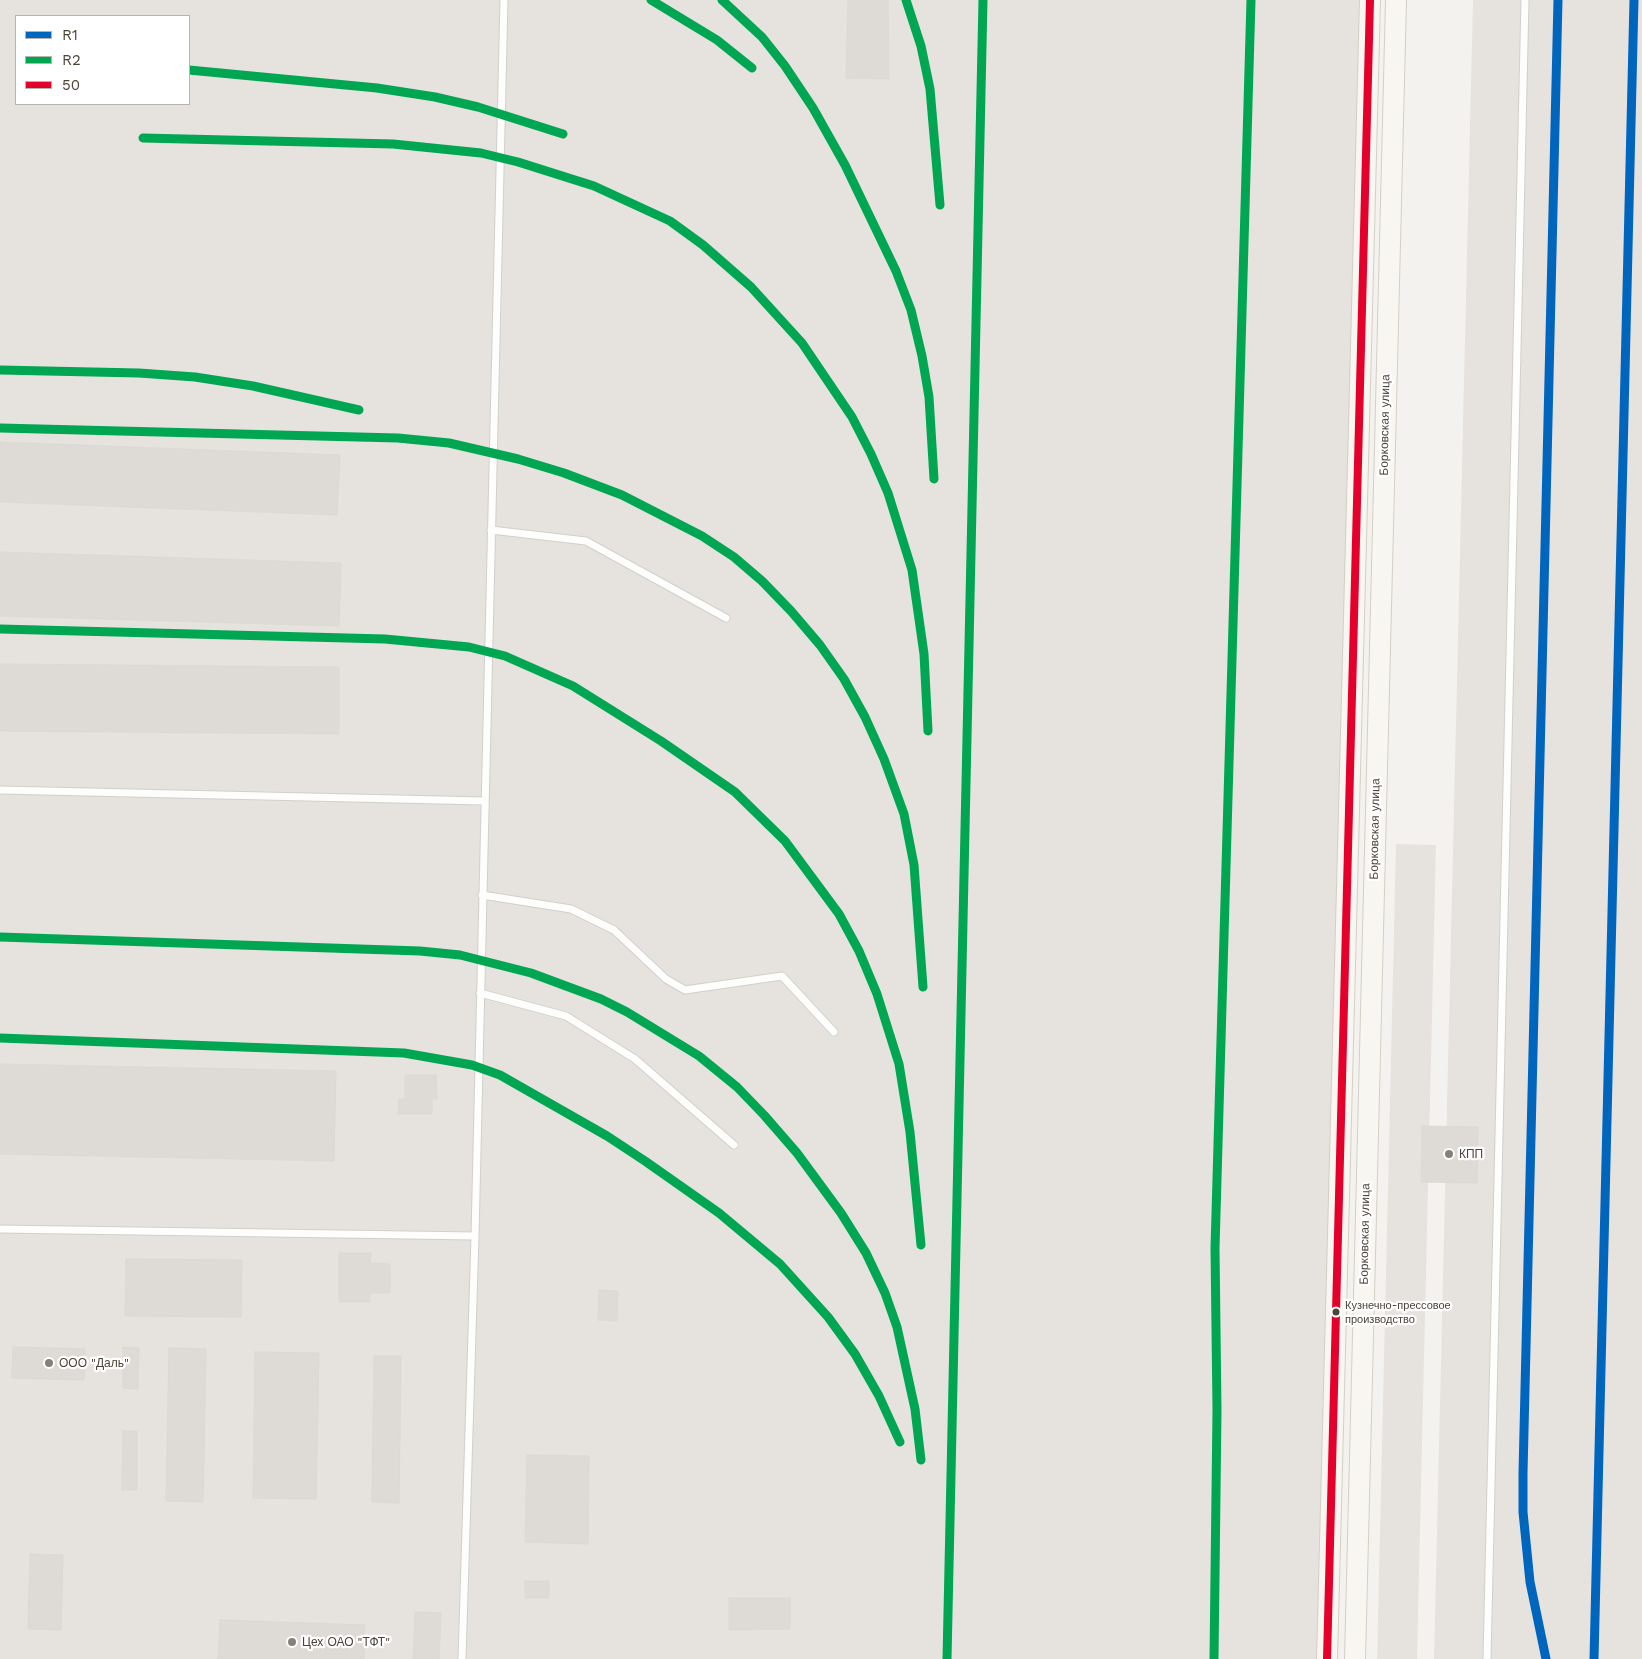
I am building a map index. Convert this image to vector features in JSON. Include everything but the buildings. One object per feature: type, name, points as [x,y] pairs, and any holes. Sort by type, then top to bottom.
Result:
[{"type":"main road","points":[[1327,1659],[1370,0]]},
{"type":"main road","name":"Борковская улица","points":[[1354,1659],[1396,0]]},
{"type":"lane","points":[[462,1659],[475,1236],[504,0]]},
{"type":"lane","points":[[1487,1659],[1525,0]]},
{"type":"lane","points":[[491,530],[586,541],[726,618]]},
{"type":"lane","points":[[0,790],[484,801]]},
{"type":"lane","points":[[482,895],[571,909],[614,930],[666,979],[686,990],[782,976],[834,1032]]},
{"type":"lane","points":[[480,993],[566,1016],[635,1059],[734,1145]]},
{"type":"lane","points":[[0,1229],[475,1236]]},
{"type":"shaded area","points":[[0,0],[1364,0],[1321,1659],[0,1659]]},
{"type":"shaded area","points":[[1473,0],[1642,0],[1642,1659],[1434,1659]]},
{"type":"shaded area","points":[[1396,844],[1436,845],[1417,1659],[1377,1659]]},
{"type":"transit line","name":"R2","points":[[651,0],[717,40],[752,68]]},
{"type":"transit line","name":"R2","points":[[722,0],[762,37],[785,66],[813,108],[845,165],[896,271],[911,310],[922,356],[929,397],[934,479]]},
{"type":"transit line","name":"R2","points":[[906,0],[921,46],[930,89],[940,205]]},
{"type":"transit line","name":"R2","points":[[947,1659],[983,0]]},
{"type":"transit line","name":"R2","points":[[1214,1659],[1217,1410],[1215,1248],[1251,0]]},
{"type":"transit line","name":"50","points":[[1327,1659],[1370,0]]},
{"type":"transit line","name":"R1","points":[[1546,1659],[1530,1582],[1523,1512],[1523,1473],[1558,0]]},
{"type":"transit line","name":"R1","points":[[1594,1659],[1634,0]]},
{"type":"transit line","name":"R2","points":[[190,70],[377,88],[435,97],[478,107],[563,134]]},
{"type":"transit line","name":"R2","points":[[143,138],[393,144],[481,153],[518,162],[594,186],[670,221],[703,245],[751,287],[802,343],[852,417],[871,454],[888,493],[912,570],[924,654],[928,731]]},
{"type":"transit line","name":"R2","points":[[0,370],[139,373],[195,377],[253,386],[359,410]]},
{"type":"transit line","name":"R2","points":[[0,428],[398,438],[449,443],[518,459],[564,473],[622,495],[702,536],[734,557],[762,581],[791,611],[820,645],[844,679],[865,717],[884,759],[904,814],[914,865],[923,987]]},
{"type":"transit line","name":"R2","points":[[0,629],[385,639],[469,647],[505,656],[573,686],[661,741],[735,792],[785,841],[839,914],[859,951],[877,994],[899,1064],[910,1132],[921,1245]]},
{"type":"transit line","name":"R2","points":[[0,937],[420,951],[460,955],[531,973],[601,999],[627,1012],[699,1056],[737,1087],[797,1153],[841,1213],[866,1253],[885,1293],[897,1327],[915,1409],[921,1460]]},
{"type":"transit line","name":"R2","points":[[0,1038],[404,1053],[472,1065],[500,1075],[607,1136],[645,1161],[719,1213],[780,1264],[828,1317],[855,1354],[879,1396],[900,1442]]},
{"type":"place","name":"КПП","points":[[1449,1154]]},
{"type":"place","name":"Кузнечно-прессовое производство","points":[[1336,1312]]},
{"type":"place","name":"ООО \"Даль\"","points":[[49,1363]]},
{"type":"place","name":"Цех ОАО \"ТФТ\"","points":[[292,1642]]}]
